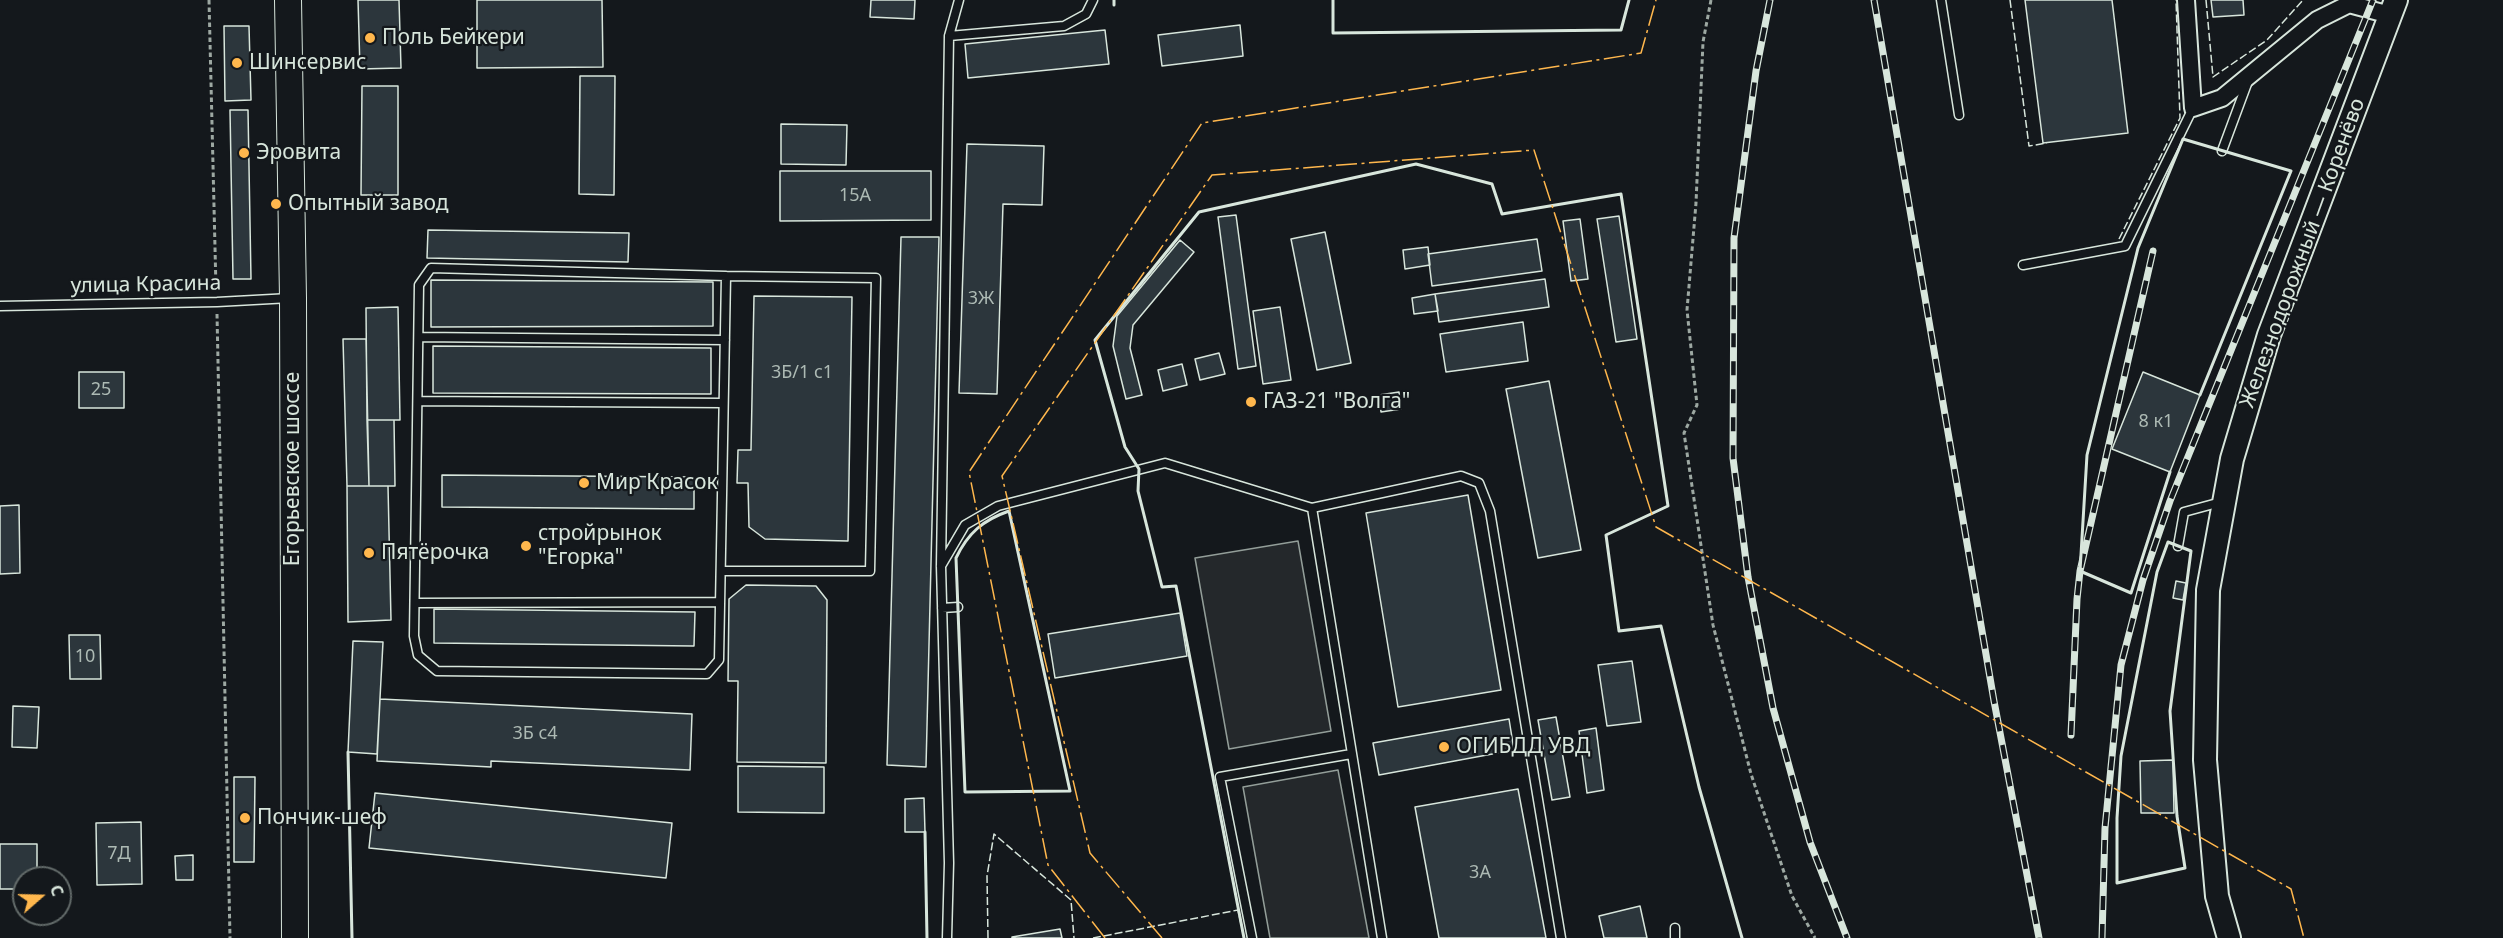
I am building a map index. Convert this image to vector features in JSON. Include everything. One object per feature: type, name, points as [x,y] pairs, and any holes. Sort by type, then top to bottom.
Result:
[{"type":"main road","name":"Егорьевское шоссе","points":[[288,0],[293,298],[294,938]]},
{"type":"main road","name":"Железнодорожный — Коренёво","points":[[2229,938],[2217,896],[2205,760],[2208,590],[2232,459],[2270,335],[2393,7]]},
{"type":"street","points":[[2186,0],[2193,108],[2222,98],[2317,20],[2350,2],[2393,7]]},
{"type":"lane","points":[[947,938],[948,863],[941,566],[949,36],[959,0]]},
{"type":"lane","points":[[949,36],[1064,26],[1086,14],[1093,0]]},
{"type":"lane","points":[[1941,0],[1959,115]]},
{"type":"lane","points":[[2222,151],[2250,75]]},
{"type":"lane","points":[[2023,265],[2125,246],[2193,108]]},
{"type":"lane","points":[[721,571],[870,571],[876,278],[431,268],[419,285],[414,636],[418,655],[437,671],[707,674],[720,660],[720,603],[723,403],[726,276]]},
{"type":"lane","name":"улица Красина","points":[[0,306],[217,302],[293,298]]},
{"type":"lane","points":[[418,337],[724,340]]},
{"type":"lane","points":[[418,401],[723,403]]},
{"type":"lane","points":[[941,566],[965,525],[998,506],[1165,463],[1312,508],[1461,476],[1479,483],[1490,511],[1561,938]]},
{"type":"lane","points":[[2178,546],[2184,512],[2224,501]]},
{"type":"lane","points":[[1312,508],[1382,938]]},
{"type":"lane","points":[[415,603],[720,603]]},
{"type":"lane","points":[[942,608],[958,607]]},
{"type":"lane","points":[[1252,938],[1220,777],[1351,754]]},
{"type":"lane","points":[[1675,928],[1675,938]]},
{"type":"path","points":[[209,0],[230,938]]},
{"type":"path","points":[[1712,0],[1703,42],[1696,203],[1688,310],[1697,405],[1684,433],[1713,625],[1751,774],[1792,896],[1815,938]]},
{"type":"shaded area","points":[[1298,541],[1331,731],[1229,749],[1195,558]]},
{"type":"shaded area","points":[[1338,770],[1369,938],[1270,938],[1243,787]]},
{"type":"building","points":[[358,0],[399,0],[401,68],[360,69]]},
{"type":"building","points":[[477,0],[602,0],[603,67],[477,68]]},
{"type":"building","points":[[871,0],[915,0],[914,19],[870,17]]},
{"type":"building","points":[[2025,0],[2112,0],[2128,133],[2043,143]]},
{"type":"building","points":[[2211,0],[2243,0],[2244,15],[2213,17]]},
{"type":"building","points":[[1240,25],[1243,56],[1162,66],[1158,35]]},
{"type":"building","name":"Шинсервис","points":[[224,26],[249,26],[251,100],[225,101]]},
{"type":"building","points":[[1105,30],[1109,64],[968,78],[965,44]]},
{"type":"building","points":[[580,76],[615,76],[614,195],[579,194]]},
{"type":"building","points":[[362,86],[398,86],[398,195],[361,195]]},
{"type":"building","points":[[230,110],[248,110],[251,279],[233,279]]},
{"type":"building","points":[[781,124],[847,125],[846,165],[781,164]]},
{"type":"building","points":[[967,144],[1044,146],[1042,205],[1003,204],[997,394],[959,393]]},
{"type":"building","points":[[780,171],[931,171],[931,220],[780,221]]},
{"type":"building","points":[[1236,215],[1256,366],[1238,369],[1218,217]]},
{"type":"building","points":[[1619,216],[1637,339],[1616,342],[1597,219]]},
{"type":"building","points":[[1580,219],[1588,279],[1571,281],[1563,221]]},
{"type":"building","points":[[428,230],[629,233],[628,262],[427,258]]},
{"type":"building","points":[[1325,232],[1351,363],[1317,370],[1291,239]]},
{"type":"building","points":[[901,237],[939,237],[926,767],[887,765]]},
{"type":"building","points":[[1537,239],[1542,271],[1432,286],[1428,254]]},
{"type":"building","points":[[1180,240],[1194,252],[1133,325],[1130,348],[1142,395],[1126,399],[1113,346],[1117,316]]},
{"type":"building","points":[[1428,247],[1430,265],[1405,269],[1403,250]]},
{"type":"building","points":[[1545,279],[1549,307],[1439,322],[1435,294]]},
{"type":"building","points":[[431,280],[713,282],[713,326],[431,327]]},
{"type":"building","points":[[1435,294],[1438,311],[1414,314],[1412,298]]},
{"type":"building","points":[[754,296],[852,297],[848,541],[765,539],[749,527],[748,483],[737,483],[738,450],[751,450]]},
{"type":"building","points":[[398,307],[400,420],[367,420],[366,308]]},
{"type":"building","points":[[1280,307],[1291,380],[1263,384],[1253,311]]},
{"type":"building","points":[[1523,322],[1528,361],[1446,372],[1440,334]]},
{"type":"building","points":[[343,339],[366,339],[369,486],[347,486]]},
{"type":"building","points":[[433,346],[711,348],[711,394],[433,393]]},
{"type":"building","points":[[1219,353],[1225,374],[1200,380],[1195,359]]},
{"type":"building","points":[[1182,364],[1187,385],[1163,391],[1158,370]]},
{"type":"building","points":[[79,372],[124,372],[124,408],[79,408]]},
{"type":"building","points":[[2143,372],[2200,395],[2170,472],[2112,449]]},
{"type":"building","points":[[1549,381],[1581,550],[1538,558],[1506,389]]},
{"type":"building","points":[[1399,392],[1401,409],[1381,412],[1379,395]]},
{"type":"building","points":[[367,420],[394,420],[395,486],[369,486]]},
{"type":"building","points":[[442,475],[694,477],[694,509],[442,507]]},
{"type":"building","name":"Пятёрочка","points":[[347,486],[388,486],[391,620],[348,622]]},
{"type":"building","points":[[1468,495],[1501,690],[1398,707],[1366,513]]},
{"type":"building","points":[[19,505],[20,573],[0,574],[0,506]]},
{"type":"building","points":[[2176,581],[2186,583],[2183,600],[2173,598]]},
{"type":"building","points":[[746,585],[816,586],[827,600],[826,763],[737,762],[738,681],[728,681],[729,599]]},
{"type":"building","points":[[434,609],[695,612],[694,646],[434,643]]},
{"type":"building","points":[[1180,613],[1187,656],[1055,678],[1048,634]]},
{"type":"building","points":[[69,635],[100,635],[101,679],[70,679]]},
{"type":"building","points":[[353,641],[383,642],[377,754],[348,752]]},
{"type":"building","points":[[1632,661],[1641,722],[1607,726],[1598,665]]},
{"type":"building","points":[[380,699],[692,714],[690,770],[491,761],[491,767],[377,761]]},
{"type":"building","points":[[13,706],[39,707],[37,748],[12,747]]},
{"type":"building","points":[[1556,717],[1570,797],[1552,800],[1538,720]]},
{"type":"building","name":"ОГИБДД УВД","points":[[1509,719],[1514,750],[1379,775],[1373,743]]},
{"type":"building","points":[[1596,728],[1604,790],[1587,793],[1579,731]]},
{"type":"building","points":[[2173,760],[2174,813],[2141,813],[2140,761]]},
{"type":"building","points":[[738,766],[824,767],[824,813],[738,812]]},
{"type":"building","points":[[234,777],[255,777],[254,862],[234,862]]},
{"type":"building","points":[[1518,789],[1546,938],[1439,938],[1415,807]]},
{"type":"building","points":[[375,793],[672,823],[666,878],[369,848]]},
{"type":"building","points":[[924,798],[925,832],[905,832],[905,799]]},
{"type":"building","points":[[141,822],[142,884],[97,885],[96,823]]},
{"type":"building","points":[[0,844],[37,844],[37,866],[12,866],[12,889],[0,889]]},
{"type":"building","points":[[193,855],[193,880],[176,880],[175,856]]},
{"type":"building","points":[[1640,906],[1647,938],[1604,938],[1599,916]]},
{"type":"building","points":[[1060,929],[1062,938],[1012,938],[1012,937]]},
{"type":"railway","points":[[1770,0],[1756,71],[1734,238],[1733,458],[1748,577],[1773,708],[1810,842],[1847,938]]},
{"type":"railway","points":[[1874,0],[1994,701],[2039,938]]},
{"type":"railway","points":[[2102,938],[2105,828],[2121,665],[2143,580],[2170,501],[2373,0]]},
{"type":"railway","points":[[2071,735],[2080,571],[2153,251]]},
{"type":"fence","points":[[2010,0],[2029,146],[2047,143]]},
{"type":"fence","points":[[2119,239],[2180,118],[2176,0]]},
{"type":"fence","points":[[2206,0],[2213,77],[2267,40],[2303,0]]},
{"type":"fence","points":[[988,938],[987,876],[994,834],[1071,900],[1074,938]]},
{"type":"fence","points":[[1093,938],[1238,910],[1244,938]]},
{"type":"wall","points":[[1114,0],[1114,5]]},
{"type":"wall","points":[[1333,0],[1333,33],[1621,30],[1629,0]]},
{"type":"wall","points":[[2170,472],[2131,593],[2080,571],[2087,455],[2138,248],[2183,139],[2291,171],[2200,395]]},
{"type":"wall","points":[[1244,938],[1176,586],[1162,587],[1138,491],[1139,469],[1125,447],[1095,340],[1199,212],[1416,164],[1492,184],[1502,214],[1621,194],[1668,506],[1606,535],[1619,631],[1661,626],[1699,787],[1742,938]]},
{"type":"wall","points":[[1009,511],[1070,791],[965,792],[956,558],[977,528],[1009,511]]},
{"type":"wall","points":[[2168,542],[2191,551],[2170,711],[2177,816],[2185,868],[2117,883],[2117,818],[2121,756],[2157,572],[2168,542]]},
{"type":"wall","points":[[348,752],[352,938]]},
{"type":"wall","points":[[925,832],[927,938]]},
{"type":"power","points":[[1105,938],[1048,865],[969,472],[1202,123],[1641,53],[1656,0]]},
{"type":"power","points":[[1162,938],[1090,853],[1002,476],[1212,175],[1534,150],[1656,527],[2291,889],[2304,938]]},
{"type":"place","name":"Поль Бейкери","points":[[370,38]]},
{"type":"place","name":"Шинсервис","points":[[237,63]]},
{"type":"place","name":"Эровита","points":[[244,153]]},
{"type":"place","name":"Опытный завод","points":[[276,204]]},
{"type":"place","name":"ГАЗ-21 \"Волга\"","points":[[1251,402]]},
{"type":"place","name":"Мир Красок","points":[[584,483]]},
{"type":"place","name":"стройрынок \"Егорка\"","points":[[526,546]]},
{"type":"place","name":"Пятёрочка","points":[[369,553]]},
{"type":"place","name":"ОГИБДД УВД","points":[[1444,747]]},
{"type":"place","name":"Пончик-шеф","points":[[245,818]]}]
